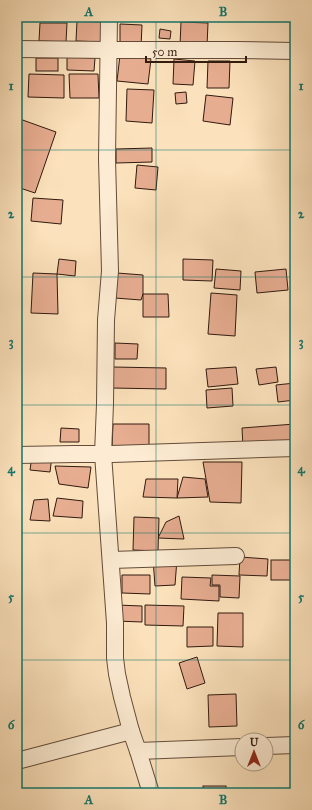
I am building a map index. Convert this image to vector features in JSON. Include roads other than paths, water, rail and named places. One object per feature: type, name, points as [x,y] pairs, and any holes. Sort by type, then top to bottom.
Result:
[{"type":"street","points":[[109,17],[107,159],[110,271],[106,320],[103,454],[115,623],[115,658],[122,697],[131,731],[152,793]]},
{"type":"street","points":[[17,48],[295,51]]},
{"type":"street","points":[[17,455],[128,454],[295,448]]},
{"type":"street","points":[[110,560],[236,556]]},
{"type":"street","points":[[17,761],[131,731]]},
{"type":"street","points":[[274,746],[295,745]]},
{"type":"street","points":[[138,750],[234,747]]}]
